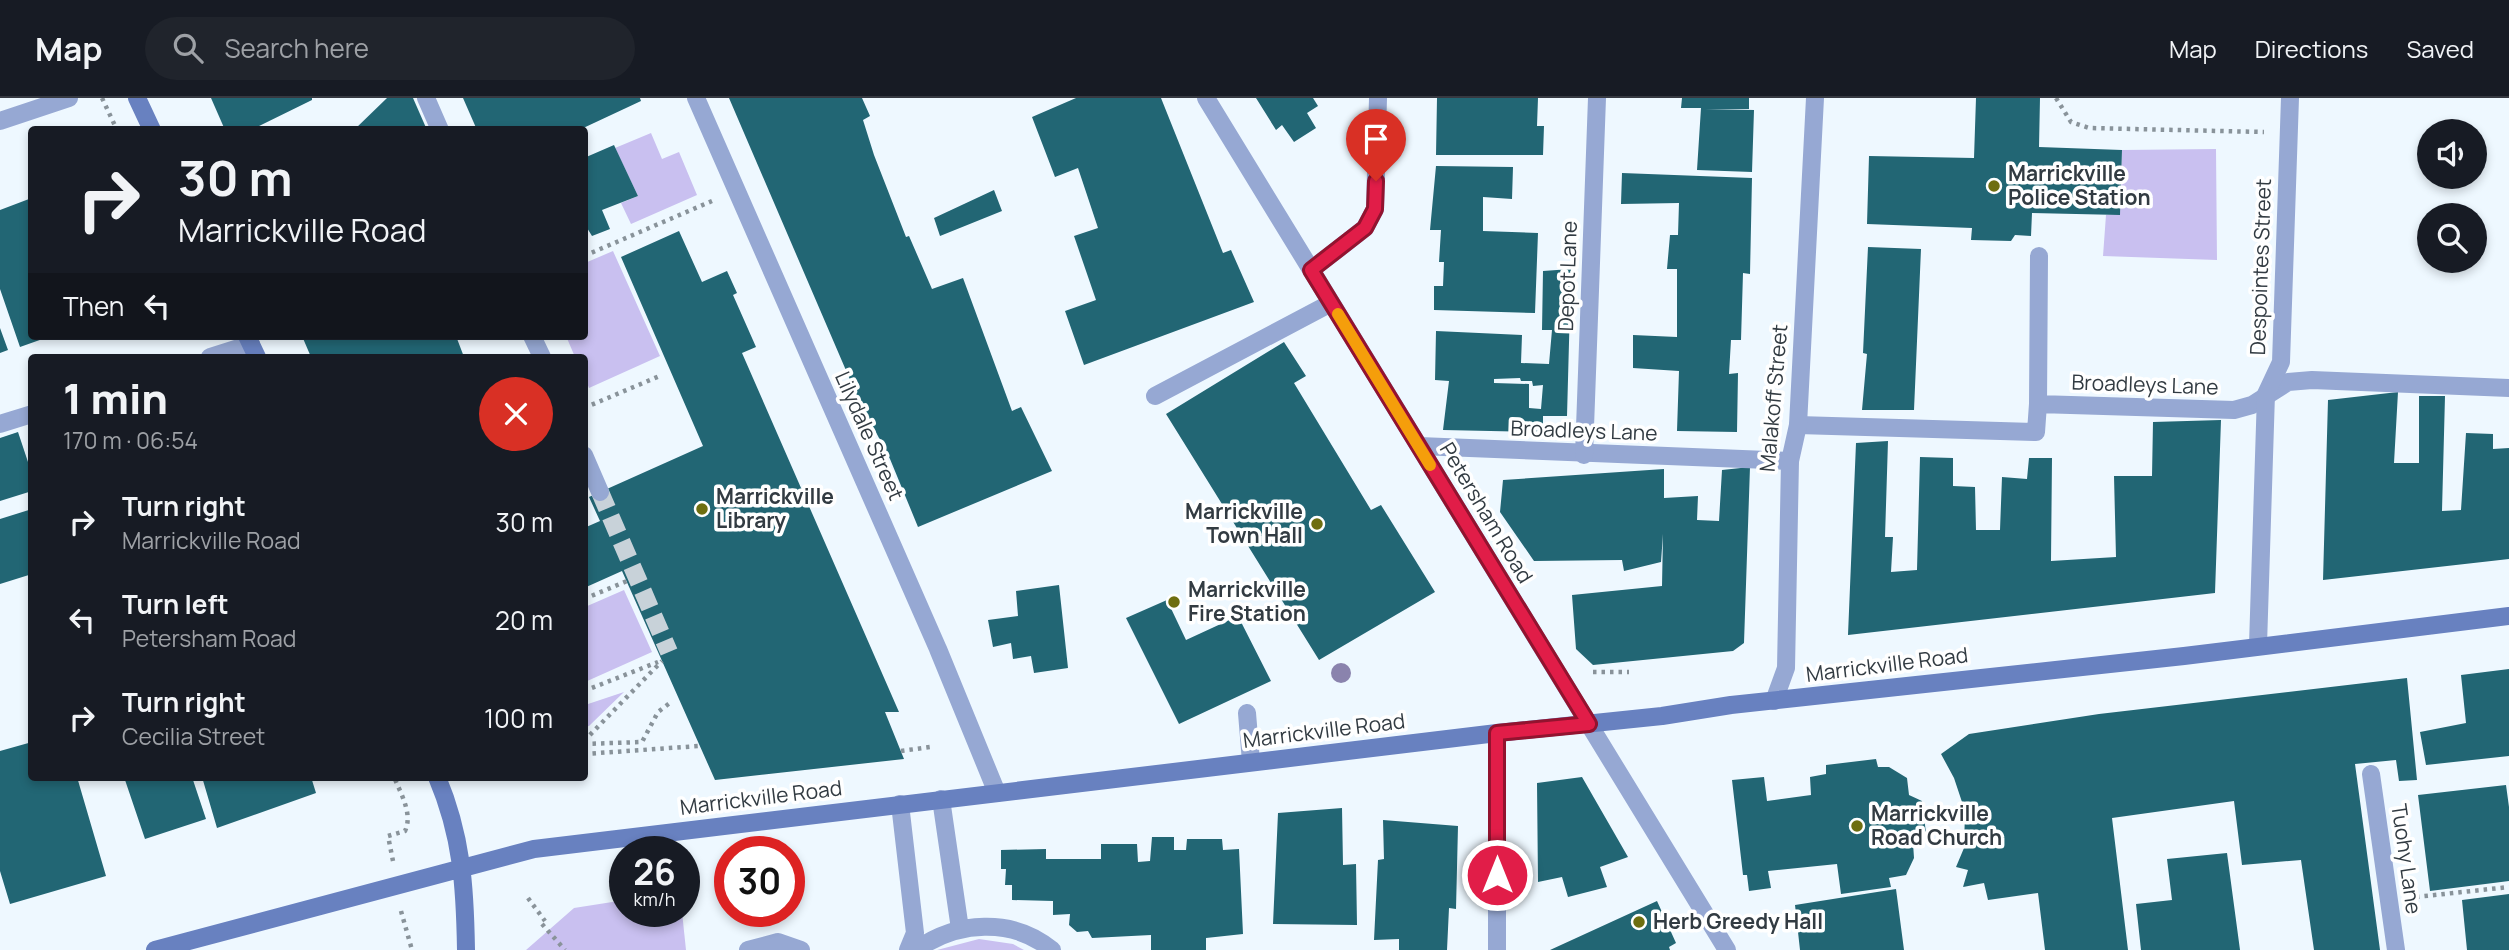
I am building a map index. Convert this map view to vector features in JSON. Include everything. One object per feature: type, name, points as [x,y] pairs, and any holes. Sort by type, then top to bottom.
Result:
[{"type":"main road","points":[[137,98],[150,126]]},
{"type":"main road","name":"Marrickville Road","points":[[155,950],[534,849],[1251,762],[2184,656],[2509,616]]},
{"type":"main road","points":[[439,781],[451,810],[464,867],[466,950]]},
{"type":"street","points":[[0,121],[69,98]]},
{"type":"street","points":[[426,98],[438,126]]},
{"type":"street","name":"Lilydale Street","points":[[695,98],[937,649],[997,793]]},
{"type":"street","name":"Petersham Road","points":[[1206,98],[1727,950]]},
{"type":"street","points":[[1311,270],[1359,234],[1375,209],[1378,98]]},
{"type":"street","name":"Depot Lane","points":[[1584,455],[1597,98]]},
{"type":"street","name":"Malakoff Street","points":[[1774,701],[1786,668],[1790,461],[1798,425],[1815,98]]},
{"type":"street","name":"Despointes Street","points":[[2258,645],[2266,394],[2281,362],[2290,98]]},
{"type":"street","points":[[1798,425],[2036,432],[2039,256]]},
{"type":"street","points":[[1155,396],[1331,303]]},
{"type":"street","points":[[221,354],[251,346]]},
{"type":"street","name":"Broadleys Lane","points":[[2038,404],[2234,410],[2252,405],[2288,382],[2312,380],[2509,387]]},
{"type":"street","points":[[0,424],[28,415]]},
{"type":"street","name":"Broadleys Lane","points":[[1419,446],[1584,455],[1790,461]]},
{"type":"street","points":[[588,464],[600,492]]},
{"type":"street","points":[[1247,713],[1251,762]]},
{"type":"street","points":[[1497,733],[1497,950]]},
{"type":"street","name":"Tuohy Lane","points":[[2371,774],[2396,950]]},
{"type":"street","points":[[941,800],[960,929]]},
{"type":"street","points":[[900,804],[915,933],[908,950]]},
{"type":"street","points":[[916,950],[936,936],[971,926],[1008,928],[1042,941],[1052,950]]},
{"type":"street","points":[[748,950],[778,942],[801,950]]},
{"type":"path","points":[[102,98],[115,126]]},
{"type":"path","points":[[2056,98],[2071,122],[2089,128],[2289,133]]},
{"type":"path","points":[[588,254],[736,190]]},
{"type":"path","points":[[588,406],[663,375]]},
{"type":"path","points":[[588,597],[627,581]]},
{"type":"path","points":[[588,689],[662,661],[588,739]]},
{"type":"path","points":[[1594,672],[1629,672]]},
{"type":"path","points":[[588,743],[642,742],[658,712],[671,702]]},
{"type":"path","points":[[588,754],[699,746]]},
{"type":"path","points":[[901,751],[930,747]]},
{"type":"path","points":[[388,836],[405,831],[408,824],[405,804],[396,781]]},
{"type":"path","points":[[2389,900],[2509,887]]},
{"type":"path","points":[[528,898],[565,950]]},
{"type":"path","points":[[404,929],[412,950]]},
{"type":"shaded area","points":[[651,133],[662,159],[679,152],[697,195],[631,224],[621,203],[638,196],[615,148]]},
{"type":"shaded area","points":[[2216,149],[2217,260],[2103,256],[2106,215],[2120,214],[2122,150]]},
{"type":"shaded area","points":[[613,251],[660,356],[589,388],[588,354],[574,354],[568,340],[588,340],[588,262]]},
{"type":"shaded area","points":[[624,590],[652,652],[588,681],[588,606]]},
{"type":"shaded area","points":[[624,692],[588,726],[588,704]]},
{"type":"shaded area","points":[[609,903],[609,927],[684,927],[686,950],[526,950],[574,908]]},
{"type":"shaded area","points":[[979,939],[1013,944],[1024,950],[937,950]]},
{"type":"building","points":[[211,98],[312,98],[259,126],[223,126]]},
{"type":"building","points":[[387,98],[413,98],[425,126],[358,126]]},
{"type":"building","points":[[463,98],[640,98],[641,101],[588,126],[475,126]]},
{"type":"building","points":[[729,98],[862,98],[870,116],[863,120],[874,155],[906,237],[909,236],[932,289],[963,278],[1012,411],[1021,407],[1052,471],[918,527],[890,459],[857,396]]},
{"type":"building","points":[[1076,98],[1161,98],[1223,253],[1231,250],[1254,302],[1084,365],[1065,311],[1096,300],[1074,236],[1098,228],[1078,168],[1055,177],[1032,117]]},
{"type":"building","points":[[1256,98],[1313,98],[1318,106],[1307,113],[1316,128],[1294,142],[1282,125],[1276,130]]},
{"type":"building","points":[[1437,98],[1538,98],[1537,126],[1544,126],[1543,155],[1436,155]]},
{"type":"building","points":[[1682,98],[1749,98],[1749,109],[1705,109],[1754,110],[1752,172],[1697,170],[1701,108],[1681,108]]},
{"type":"building","name":"Marrickville Police Station","points":[[1976,98],[2040,98],[2039,147],[2122,150],[2120,215],[2032,213],[2031,236],[2015,235],[2011,241],[1971,240],[1972,228],[1867,224],[1869,156],[1974,158]]},
{"type":"building","points":[[614,145],[638,196],[602,210],[610,229],[592,236],[588,230],[588,156]]},
{"type":"building","points":[[1436,166],[1513,167],[1512,199],[1483,197],[1483,231],[1538,233],[1535,313],[1434,310],[1434,286],[1443,286],[1444,262],[1439,262],[1441,230],[1430,230]]},
{"type":"building","points":[[1622,173],[1752,178],[1750,274],[1743,273],[1741,340],[1731,340],[1729,374],[1738,373],[1737,432],[1677,431],[1679,371],[1633,368],[1633,335],[1677,337],[1677,269],[1667,269],[1670,235],[1678,235],[1679,203],[1621,204]]},
{"type":"building","points":[[994,190],[1002,211],[940,236],[934,218]]},
{"type":"building","points":[[28,199],[28,340],[40,340],[20,347],[0,289],[0,210]]},
{"type":"building","name":"Marrickville Library","points":[[679,231],[702,282],[727,271],[737,293],[733,295],[756,347],[742,353],[899,712],[885,712],[904,759],[715,780],[622,571],[588,586],[588,526],[600,521],[589,497],[703,446],[621,257]]},
{"type":"building","points":[[1868,247],[1921,249],[1914,410],[1862,410],[1867,354],[1863,353]]},
{"type":"building","points":[[1571,269],[1567,416],[1543,416],[1543,432],[1443,430],[1449,381],[1435,380],[1436,331],[1522,335],[1521,363],[1549,364],[1552,330],[1542,330],[1543,271]],"holes":[[[1520,378],[1521,381],[1532,381],[1533,386],[1543,385],[1541,409],[1529,408],[1529,384],[1494,383],[1494,379]]]},
{"type":"building","points":[[0,328],[8,350],[0,353]]},
{"type":"building","points":[[304,340],[458,340],[463,354],[310,354]]},
{"type":"building","points":[[1284,342],[1306,376],[1294,383],[1371,510],[1381,505],[1435,592],[1319,660],[1166,414]]},
{"type":"building","points":[[2398,392],[2394,463],[2419,463],[2419,396],[2445,396],[2442,511],[2461,510],[2466,433],[2493,434],[2493,449],[2509,448],[2509,559],[2323,580],[2328,400]]},
{"type":"building","points":[[2221,420],[2215,593],[1848,635],[1856,443],[1888,441],[1885,537],[1893,537],[1891,572],[1917,570],[1920,457],[1953,458],[1953,486],[1975,487],[1976,530],[2000,530],[2002,477],[2027,479],[2029,458],[2052,458],[2051,561],[2116,557],[2114,476],[2152,476],[2153,422]]},
{"type":"building","points":[[18,432],[28,462],[28,492],[0,501],[0,438]]},
{"type":"building","points":[[1750,467],[1744,643],[1733,651],[1593,665],[1576,649],[1572,595],[1662,586],[1663,534],[1661,562],[1624,571],[1622,560],[1534,561],[1500,512],[1503,480],[1664,469],[1664,498],[1698,496],[1697,520],[1719,521],[1722,470]]},
{"type":"building","points":[[28,510],[28,575],[0,584],[0,519]]},
{"type":"building","points":[[1059,585],[1068,668],[1034,673],[1031,656],[1013,659],[1011,643],[993,647],[988,620],[1018,616],[1016,591]]},
{"type":"building","points":[[1167,600],[1186,640],[1238,616],[1271,681],[1179,724],[1126,618]]},
{"type":"building","points":[[2509,669],[2509,756],[2426,765],[2420,732],[2466,723],[2461,675]]},
{"type":"building","points":[[2407,678],[2417,780],[2399,781],[2396,760],[2355,764],[2380,950],[2314,950],[2301,860],[2242,865],[2234,801],[2112,818],[2128,950],[2045,950],[2038,893],[1988,900],[1984,883],[1963,887],[1968,870],[1956,867],[1964,848],[1965,811],[1954,778],[1941,754],[1969,734],[2099,714]]},
{"type":"building","points":[[28,743],[28,781],[78,781],[106,876],[10,904],[0,871],[0,751]]},
{"type":"building","points":[[1876,759],[1878,767],[1889,767],[1907,778],[1909,795],[1922,801],[1926,833],[1913,843],[1914,858],[1906,875],[1889,878],[1891,887],[1841,894],[1837,864],[1768,871],[1771,888],[1749,891],[1747,875],[1743,875],[1732,780],[1764,777],[1767,801],[1811,795],[1810,777],[1826,774],[1826,765]]},
{"type":"building","points":[[1582,777],[1628,857],[1600,867],[1607,887],[1568,897],[1562,877],[1538,882],[1537,783]]},
{"type":"building","points":[[125,781],[193,781],[206,819],[145,839]]},
{"type":"building","points":[[203,781],[312,781],[316,793],[217,828]]},
{"type":"building","points":[[2506,785],[2509,807],[2509,881],[2430,891],[2418,795]]},
{"type":"building","points":[[1342,808],[1343,865],[1356,864],[1357,925],[1273,924],[1278,813]]},
{"type":"building","points":[[1383,820],[1458,826],[1456,909],[1449,908],[1447,950],[1399,950],[1399,939],[1374,940],[1378,860],[1384,859]]},
{"type":"building","points":[[1152,837],[1174,837],[1174,850],[1186,850],[1187,839],[1222,839],[1223,850],[1239,849],[1243,934],[1206,938],[1206,950],[1151,950],[1151,935],[1092,938],[1088,931],[1077,932],[1069,925],[1070,914],[1053,915],[1053,901],[1012,900],[1012,885],[1005,885],[1006,869],[1001,869],[1001,850],[1046,849],[1046,859],[1101,859],[1101,844],[1137,844],[1138,862],[1150,861]]},
{"type":"building","points":[[2227,853],[2240,950],[2141,950],[2136,904],[2172,900],[2167,859]]},
{"type":"building","points":[[1896,889],[1904,950],[1800,950],[1795,905]]},
{"type":"building","points":[[2509,894],[2509,950],[2467,950],[2462,900]]},
{"type":"building","name":"Herb Greedy Hall","points":[[1657,901],[1676,943],[1669,947],[1670,950],[1550,950]]},
{"type":"tunnel","points":[[600,492],[669,652]]},
{"type":"slow traffic","points":[[1338,314],[1430,465]]},
{"type":"place","name":"Marrickville Police Station","points":[[1994,186]]},
{"type":"place","name":"Marrickville Library","points":[[702,509]]},
{"type":"place","name":"Marrickville Town Hall","points":[[1317,524]]},
{"type":"place","name":"Marrickville Fire Station","points":[[1174,602]]},
{"type":"place","name":"Marrickville Road Church","points":[[1857,826]]},
{"type":"place","name":"Herb Greedy Hall","points":[[1639,922]]},
{"type":"route","points":[[1376,181],[1375,209],[1365,228],[1311,270],[1589,724],[1497,733],[1497,875]]}]
